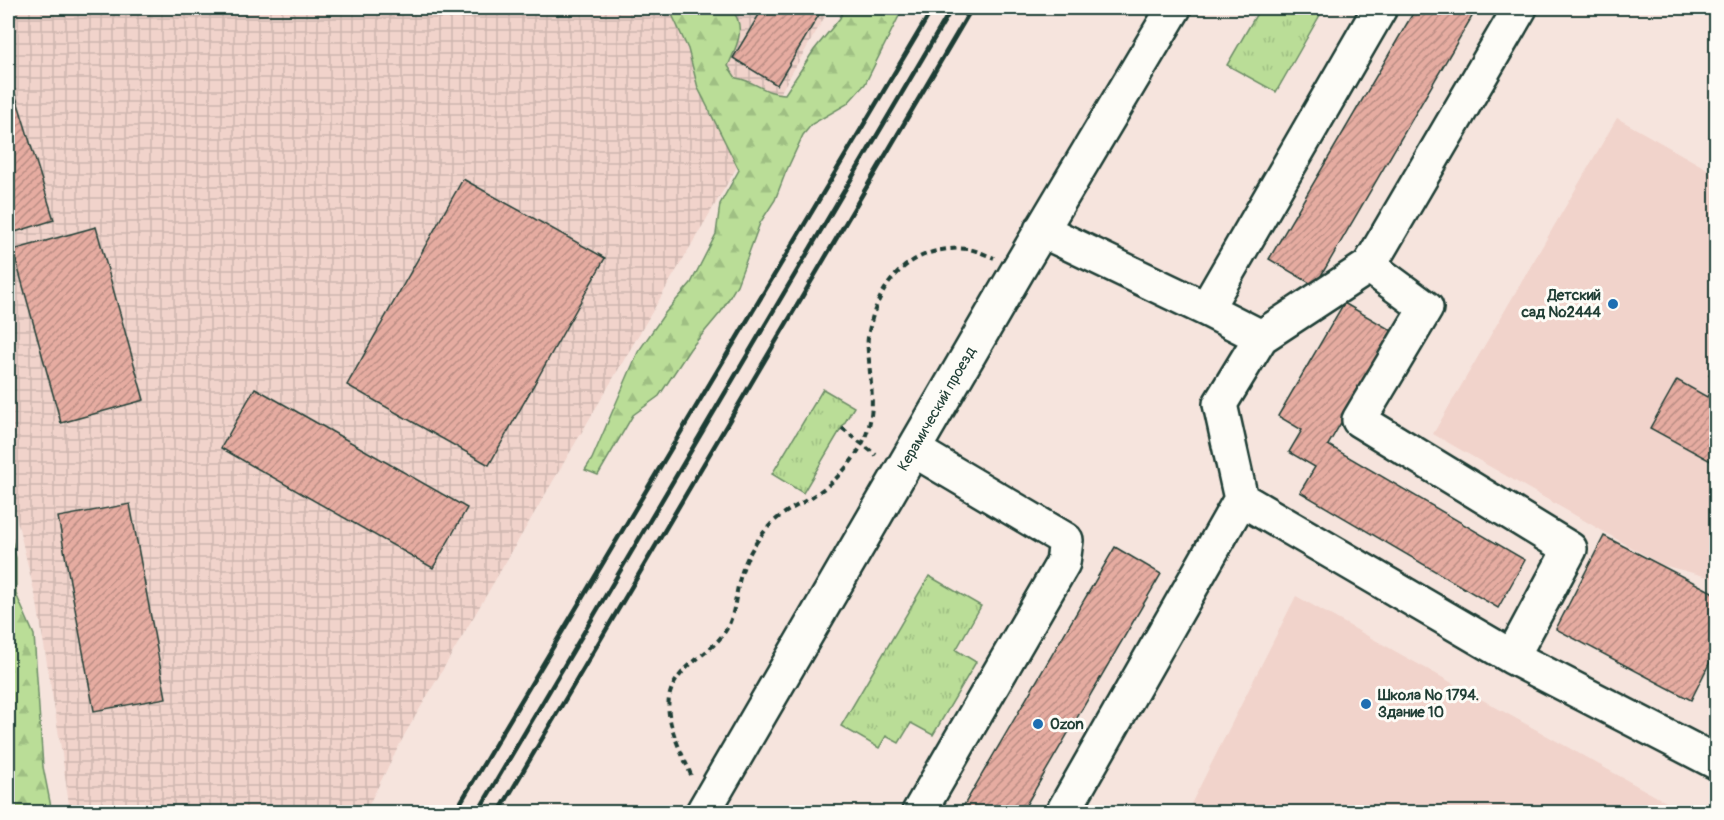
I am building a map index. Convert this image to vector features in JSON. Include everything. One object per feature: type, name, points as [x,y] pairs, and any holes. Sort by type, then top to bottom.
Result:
[{"type":"street","name":"Керамический проезд","points":[[708,811],[1041,230],[1174,8]]},
{"type":"street","points":[[1206,309],[1380,8]]},
{"type":"street","points":[[1063,813],[1241,500],[1220,405],[1261,337],[1369,266],[1520,8]]},
{"type":"street","points":[[1041,230],[1261,337]]},
{"type":"street","points":[[1369,266],[1426,309],[1359,420],[1570,549],[1512,657]]},
{"type":"street","points":[[914,450],[1066,540],[1063,563],[919,813]]},
{"type":"street","points":[[1241,500],[1512,657],[1716,762]]},
{"type":"path","points":[[692,776],[669,718],[669,698],[675,682],[684,669],[714,645],[725,632],[731,620],[747,558],[759,537],[774,521],[830,485],[846,468],[862,443],[871,418],[873,399],[867,340],[883,290],[900,270],[918,257],[942,250],[970,249],[997,259]]},
{"type":"path","points":[[842,428],[877,455]]},
{"type":"shaded area","points":[[8,8],[830,8],[405,734],[365,812],[70,812],[37,603],[8,483]]},
{"type":"shaded area","name":"Детский сад №2444","points":[[1617,118],[1716,174],[1716,579],[1662,565],[1433,434]]},
{"type":"shaded area","name":"Школа № 1794. Здание 10","points":[[1296,596],[1684,812],[1187,812]]},
{"type":"green space","points":[[669,8],[731,8],[739,23],[739,37],[728,66],[736,78],[771,92],[785,94],[814,50],[840,18],[844,8],[903,8],[865,84],[847,104],[812,124],[803,135],[775,200],[760,223],[737,285],[721,312],[690,349],[659,396],[633,415],[598,475],[585,470],[592,459],[638,352],[665,313],[691,283],[716,234],[720,204],[739,170],[698,88],[688,49]]},
{"type":"green space","points":[[1260,8],[1324,8],[1276,92],[1227,65]]},
{"type":"green space","points":[[823,389],[854,407],[803,493],[772,474]]},
{"type":"green space","points":[[8,522],[16,558],[16,594],[34,635],[43,767],[52,812],[8,812]]},
{"type":"green space","points":[[929,576],[981,606],[956,650],[976,662],[933,735],[911,723],[899,743],[886,736],[879,748],[841,726]]},
{"type":"building","points":[[763,8],[823,8],[777,85],[733,58]]},
{"type":"building","points":[[1416,8],[1477,8],[1315,286],[1269,259]]},
{"type":"building","points":[[8,71],[54,220],[15,232],[8,207]]},
{"type":"building","points":[[463,179],[605,258],[489,465],[347,385]]},
{"type":"building","points":[[96,227],[144,400],[61,423],[13,250]]},
{"type":"building","points":[[1344,303],[1394,332],[1328,445],[1525,560],[1498,608],[1300,492],[1315,467],[1289,452],[1302,430],[1278,416]]},
{"type":"building","points":[[1716,360],[1716,379],[1709,375]]},
{"type":"building","points":[[1716,379],[1716,464],[1650,428],[1677,380],[1707,397]]},
{"type":"building","points":[[255,388],[467,508],[433,568],[221,448]]},
{"type":"building","points":[[130,504],[166,698],[94,711],[58,517]]},
{"type":"building","points":[[1604,536],[1716,594],[1716,650],[1691,700],[1556,629]]},
{"type":"building","points":[[1115,547],[1161,574],[1022,812],[960,812]]},
{"type":"railway","points":[[455,812],[933,8]]},
{"type":"railway","points":[[478,812],[952,8]]},
{"type":"railway","points":[[499,812],[972,8]]},
{"type":"place","name":"Детский сад №2444","points":[[1613,304]]},
{"type":"place","name":"Школа № 1794. Здание 10","points":[[1366,704]]},
{"type":"place","name":"Ozon","points":[[1038,724]]}]
